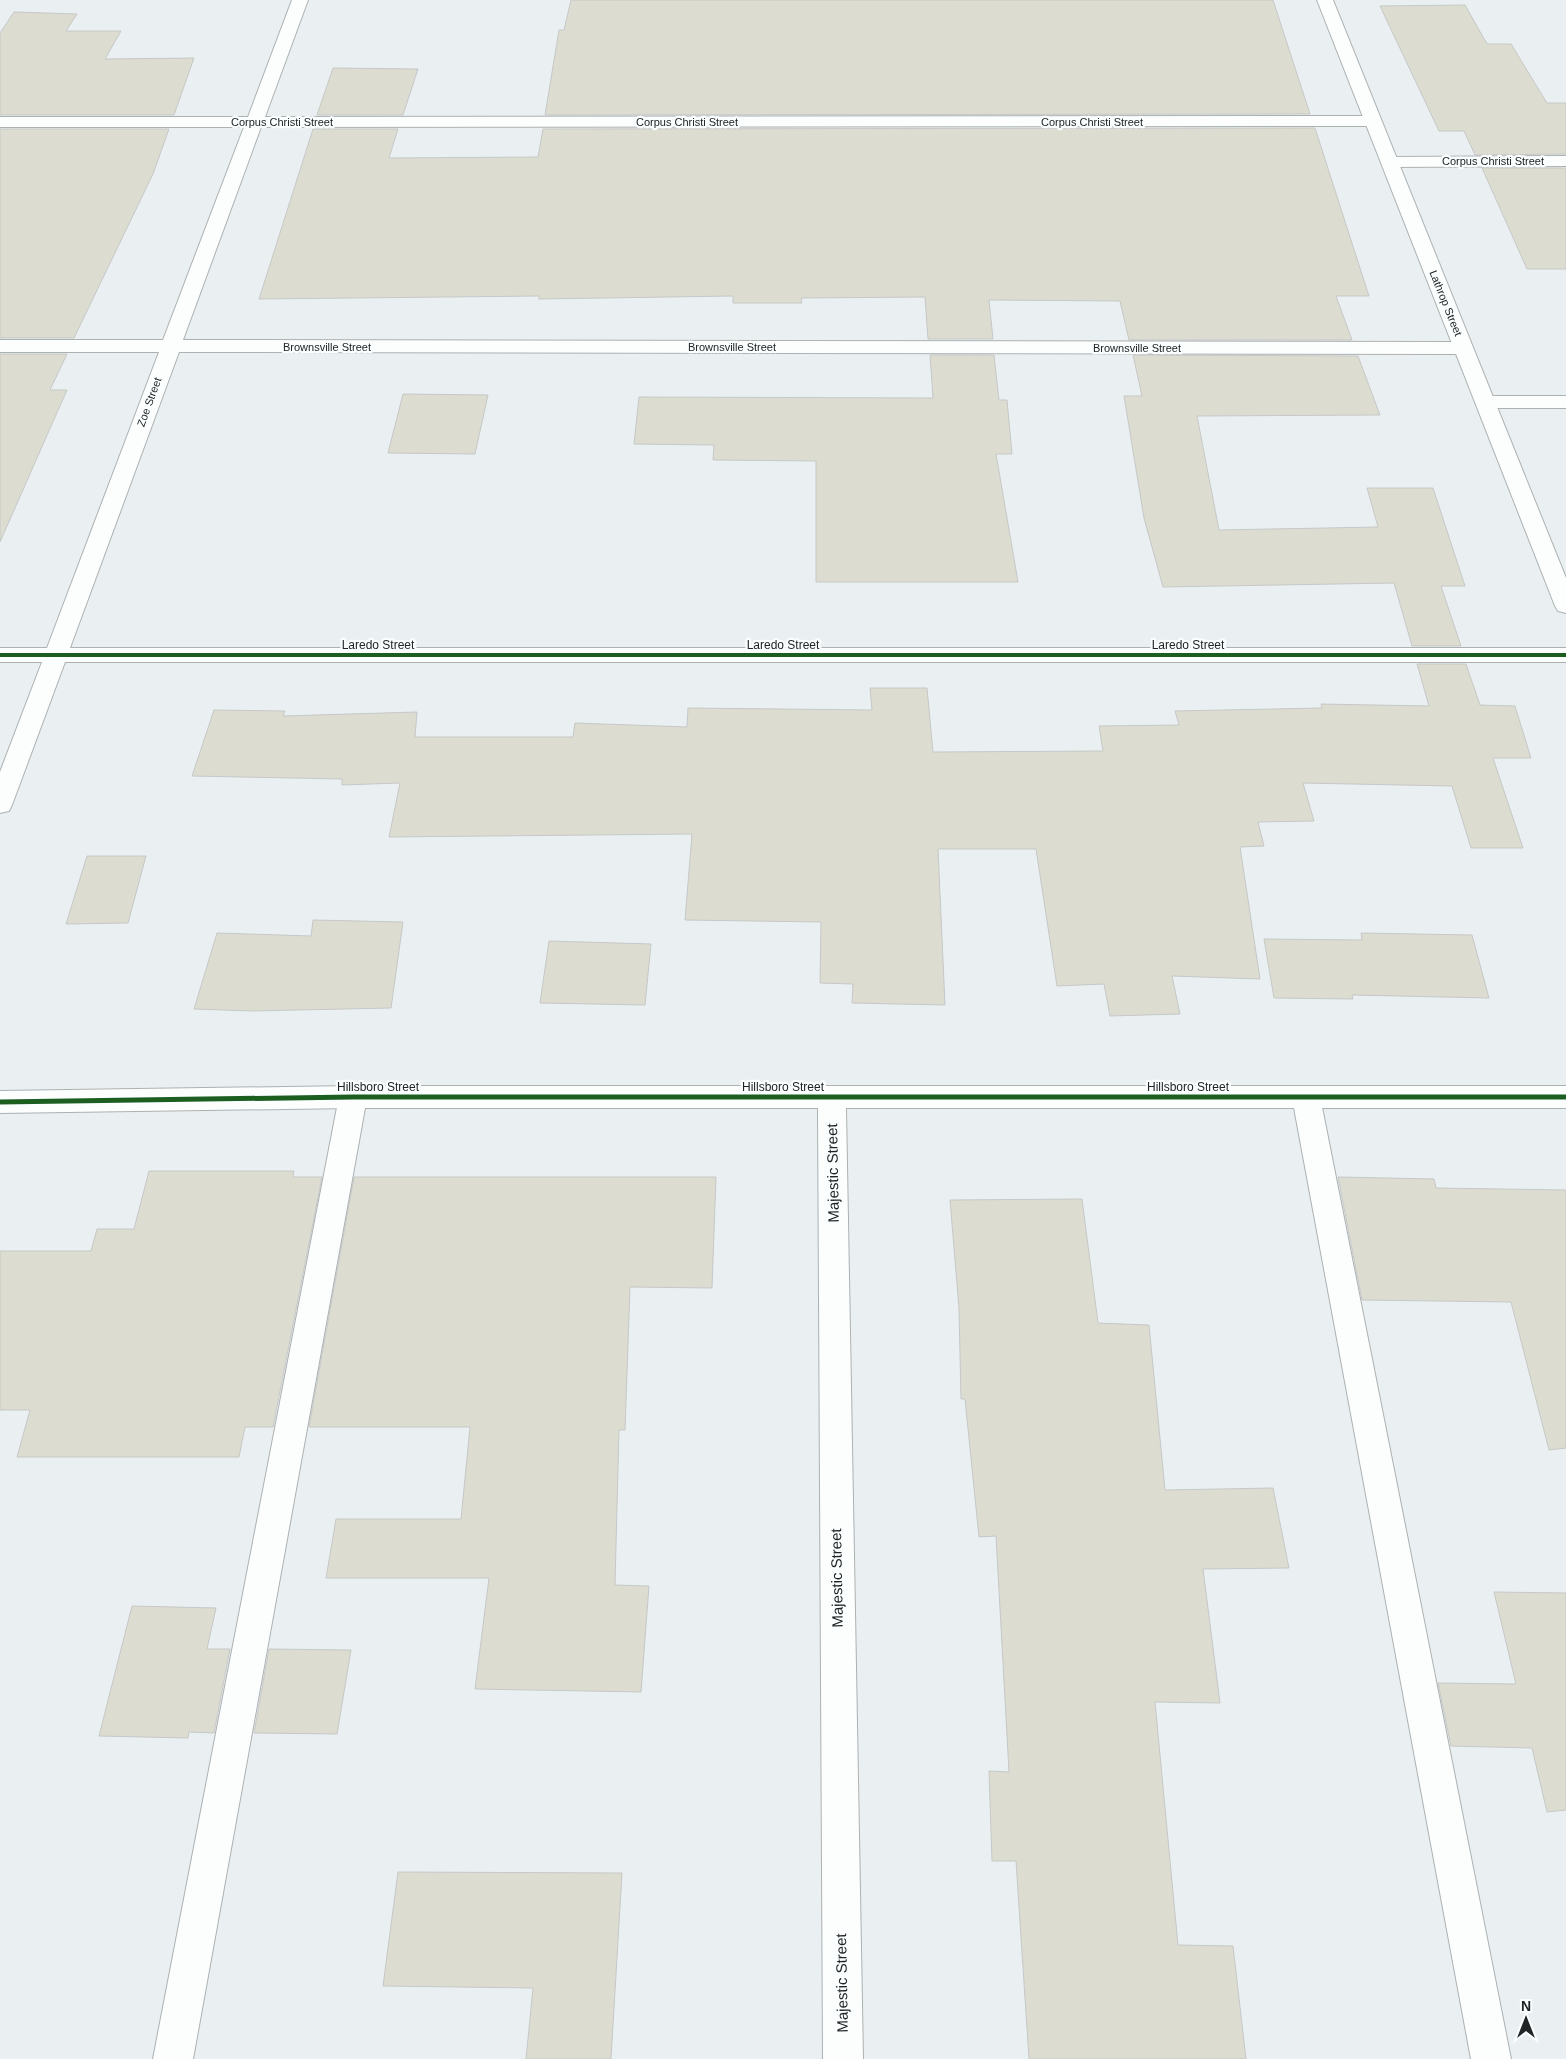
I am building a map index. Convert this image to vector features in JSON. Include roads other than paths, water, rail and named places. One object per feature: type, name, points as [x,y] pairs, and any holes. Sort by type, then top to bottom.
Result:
[{"type":"street","name":"Zoe Street","points":[[0,805],[300,0]]},
{"type":"street","name":"Lathrop Street","points":[[1325,0],[1566,606]]},
{"type":"street","name":"Corpus Christi Street","points":[[0,122],[1373,121]]},
{"type":"street","name":"Corpus Christi Street","points":[[1390,162],[1566,161]]},
{"type":"street","name":"Brownsville Street","points":[[0,346],[1463,348]]},
{"type":"street","points":[[1485,402],[1566,402]]},
{"type":"street","name":"Laredo Street","points":[[0,655],[1566,655]]},
{"type":"street","points":[[173,2059],[353,1097]]},
{"type":"street","name":"Hillsboro Street","points":[[0,1102],[353,1097],[1566,1097]]},
{"type":"street","name":"Majestic Street","points":[[832,1097],[843,2059]]},
{"type":"street","points":[[1306,1097],[1491,2059]]}]
